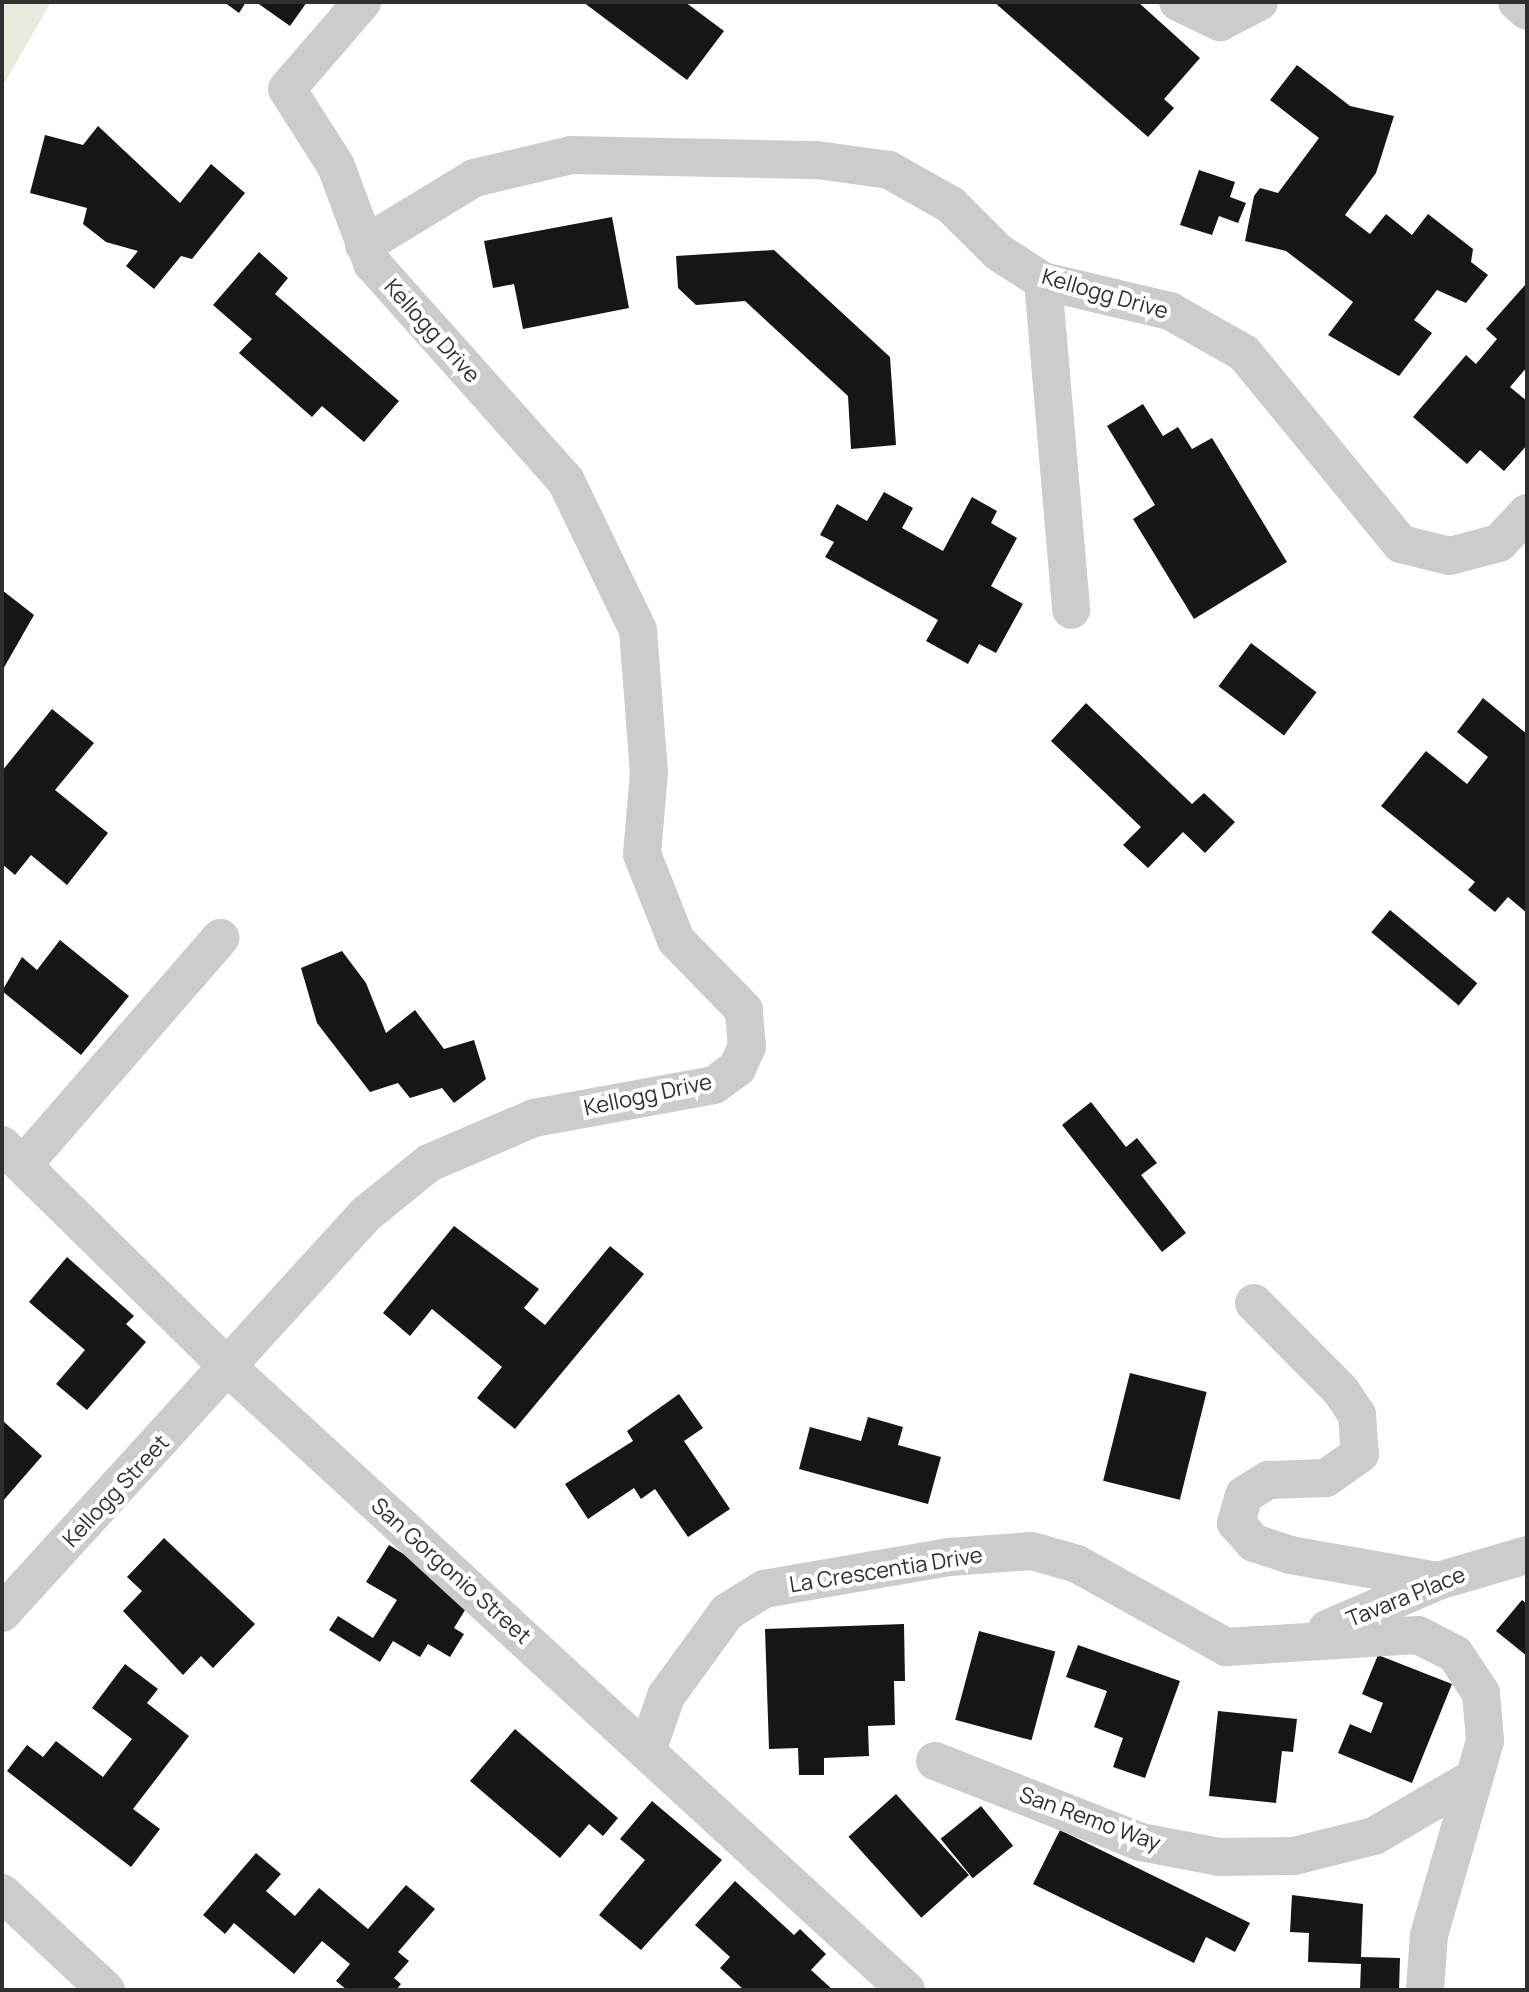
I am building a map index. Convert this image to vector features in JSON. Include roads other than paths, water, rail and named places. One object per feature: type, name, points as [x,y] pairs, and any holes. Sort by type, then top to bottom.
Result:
[{"type":"street","points":[[362,2],[287,89],[336,166],[364,245]]},
{"type":"street","points":[[1178,2],[1220,22],[1259,2]]},
{"type":"street","points":[[1517,2],[1527,11]]},
{"type":"street","name":"Kellogg Drive","points":[[230,1369],[366,1214],[429,1163],[534,1118],[714,1085],[737,1068],[747,1047],[744,1010],[676,940],[642,854],[649,773],[638,630],[566,481],[372,263],[364,245],[474,178],[571,155],[817,160],[889,170],[951,205],[998,252],[1043,281],[1170,311],[1244,353],[1401,544],[1450,556],[1499,543],[1527,513]]},
{"type":"street","points":[[1043,281],[1071,610]]},
{"type":"street","points":[[12,1155],[220,938]]},
{"type":"street","name":"San Gorgonio Street","points":[[12,1155],[230,1369],[906,1990]]},
{"type":"street","points":[[1254,1303],[1341,1391],[1357,1415],[1360,1454],[1326,1478],[1268,1480],[1244,1495],[1236,1523],[1254,1543],[1290,1555],[1438,1581]]},
{"type":"street","name":"Kellogg Street","points":[[2,1613],[230,1369]]},
{"type":"street","name":"La Crescentia Drive","points":[[647,1751],[666,1696],[727,1612],[764,1589],[950,1557],[1032,1551],[1077,1564],[1226,1647],[1288,1646],[1418,1635],[1455,1654],[1481,1693],[1485,1741],[1429,1935],[1425,1990]]},
{"type":"street","name":"Tavara Place","points":[[1288,1646],[1438,1581],[1527,1555]]},
{"type":"street","name":"San Remo Way","points":[[935,1761],[1141,1842],[1219,1857],[1294,1856],[1374,1836],[1472,1779]]},
{"type":"street","points":[[2,1893],[106,1990]]}]
